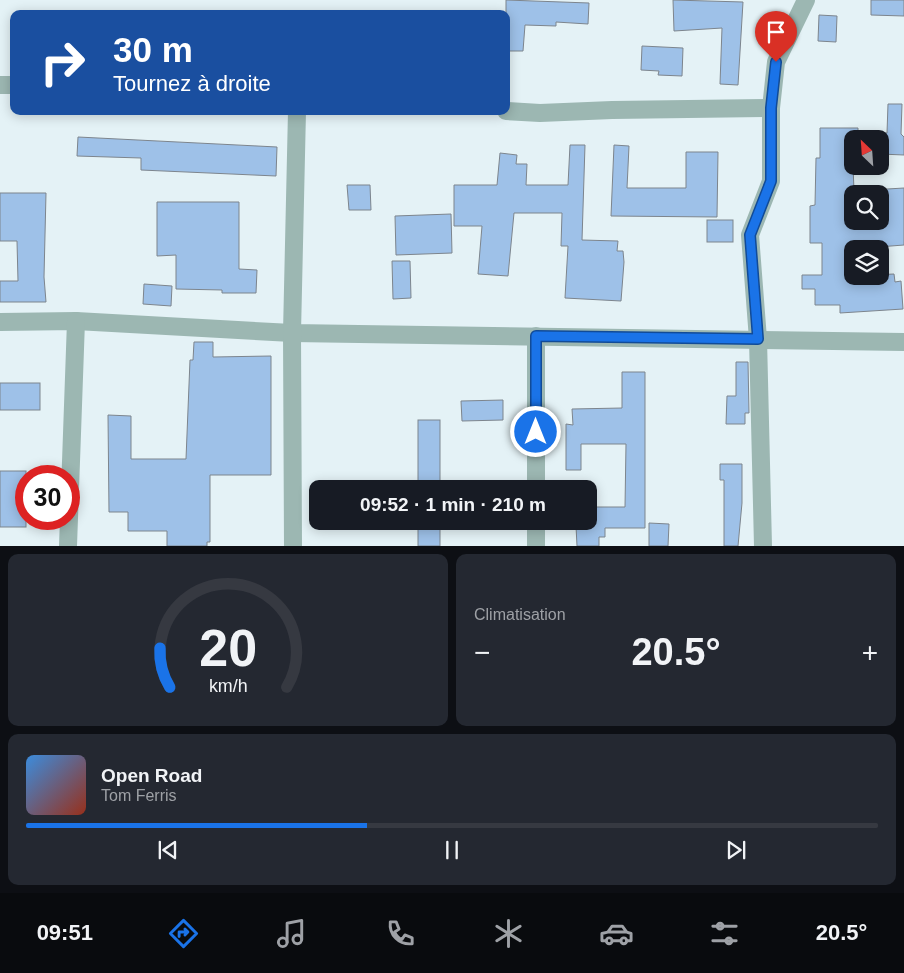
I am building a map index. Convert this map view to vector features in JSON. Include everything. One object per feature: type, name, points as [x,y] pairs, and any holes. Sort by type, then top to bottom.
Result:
[{"type":"street","points":[[763,546],[758,339],[750,235],[771,181],[771,108],[776,62],[806,0]]},
{"type":"street","points":[[510,110],[540,113],[771,108]]},
{"type":"street","points":[[294,546],[292,333],[297,115]]},
{"type":"street","points":[[0,322],[76,321],[292,333],[904,342]]},
{"type":"street","points":[[68,546],[76,321]]},
{"type":"street","points":[[536,336],[536,480]]},
{"type":"street","points":[[536,530],[536,546]]},
{"type":"building","points":[[506,0],[589,3],[588,24],[556,22],[556,26],[525,25],[523,51],[510,51],[510,10],[506,10]]},
{"type":"building","points":[[673,0],[743,2],[738,85],[720,84],[722,28],[674,31]]},
{"type":"building","points":[[871,0],[904,0],[904,16],[871,15]]},
{"type":"building","points":[[819,15],[837,16],[836,42],[818,41]]},
{"type":"building","points":[[642,46],[683,48],[682,76],[658,75],[659,71],[641,70]]},
{"type":"building","points":[[888,104],[902,104],[901,134],[904,137],[904,155],[889,154]]},
{"type":"building","points":[[820,128],[858,128],[858,130],[844,130],[844,175],[853,175],[854,185],[844,185],[844,230],[889,230],[889,189],[904,188],[904,245],[889,246],[889,240],[844,240],[844,285],[889,285],[889,274],[894,274],[895,282],[901,281],[903,309],[840,313],[840,305],[815,305],[815,289],[802,289],[802,275],[822,275],[822,243],[810,243],[810,206],[815,205],[816,158],[820,158]]},
{"type":"building","points":[[78,137],[277,147],[276,176],[141,170],[141,158],[77,156]]},
{"type":"building","points":[[570,145],[585,145],[582,240],[618,241],[617,251],[623,251],[624,262],[621,301],[565,298],[568,246],[561,246],[562,213],[514,213],[508,276],[478,274],[482,226],[454,226],[454,185],[497,185],[500,153],[517,155],[516,164],[527,164],[526,185],[568,185]]},
{"type":"building","points":[[614,145],[629,146],[627,188],[686,188],[686,152],[718,152],[717,217],[611,216]]},
{"type":"building","points":[[347,185],[370,185],[371,210],[349,210]]},
{"type":"building","points":[[0,193],[46,193],[44,277],[46,302],[0,302],[0,281],[18,281],[17,241],[0,241]]},
{"type":"building","points":[[157,202],[239,202],[239,269],[257,270],[256,293],[222,293],[222,290],[176,289],[176,255],[157,256]]},
{"type":"building","points":[[451,214],[452,253],[396,255],[395,216]]},
{"type":"building","points":[[707,220],[733,220],[733,242],[707,242]]},
{"type":"building","points":[[392,261],[410,261],[411,298],[393,299]]},
{"type":"building","points":[[144,284],[172,286],[171,306],[143,304]]},
{"type":"building","points":[[194,342],[213,342],[213,357],[271,356],[271,475],[210,475],[210,542],[207,542],[207,546],[167,546],[167,531],[128,531],[128,512],[109,512],[108,415],[131,416],[131,459],[186,459],[190,360],[193,360]]},
{"type":"building","points":[[736,362],[748,362],[749,413],[745,413],[745,424],[726,424],[727,396],[736,396]]},
{"type":"building","points":[[622,372],[645,372],[645,528],[605,528],[605,537],[599,537],[599,546],[577,546],[576,530],[597,530],[597,507],[625,507],[626,444],[581,444],[581,470],[566,470],[566,424],[573,425],[572,409],[622,408]]},
{"type":"building","points":[[0,383],[40,383],[40,410],[0,410]]},
{"type":"building","points":[[503,400],[503,420],[462,421],[461,401]]},
{"type":"building","points":[[418,420],[440,420],[440,480],[418,480]]},
{"type":"building","points":[[720,464],[742,464],[742,503],[738,546],[724,546],[724,480],[720,480]]},
{"type":"building","points":[[0,471],[15,471],[15,527],[0,527]]},
{"type":"building","points":[[649,523],[669,524],[668,546],[649,546]]},
{"type":"building","points":[[418,530],[440,530],[440,546],[418,546]]},
{"type":"route","points":[[536,432],[536,336],[758,339],[750,235],[771,181],[771,108],[776,62]]}]
